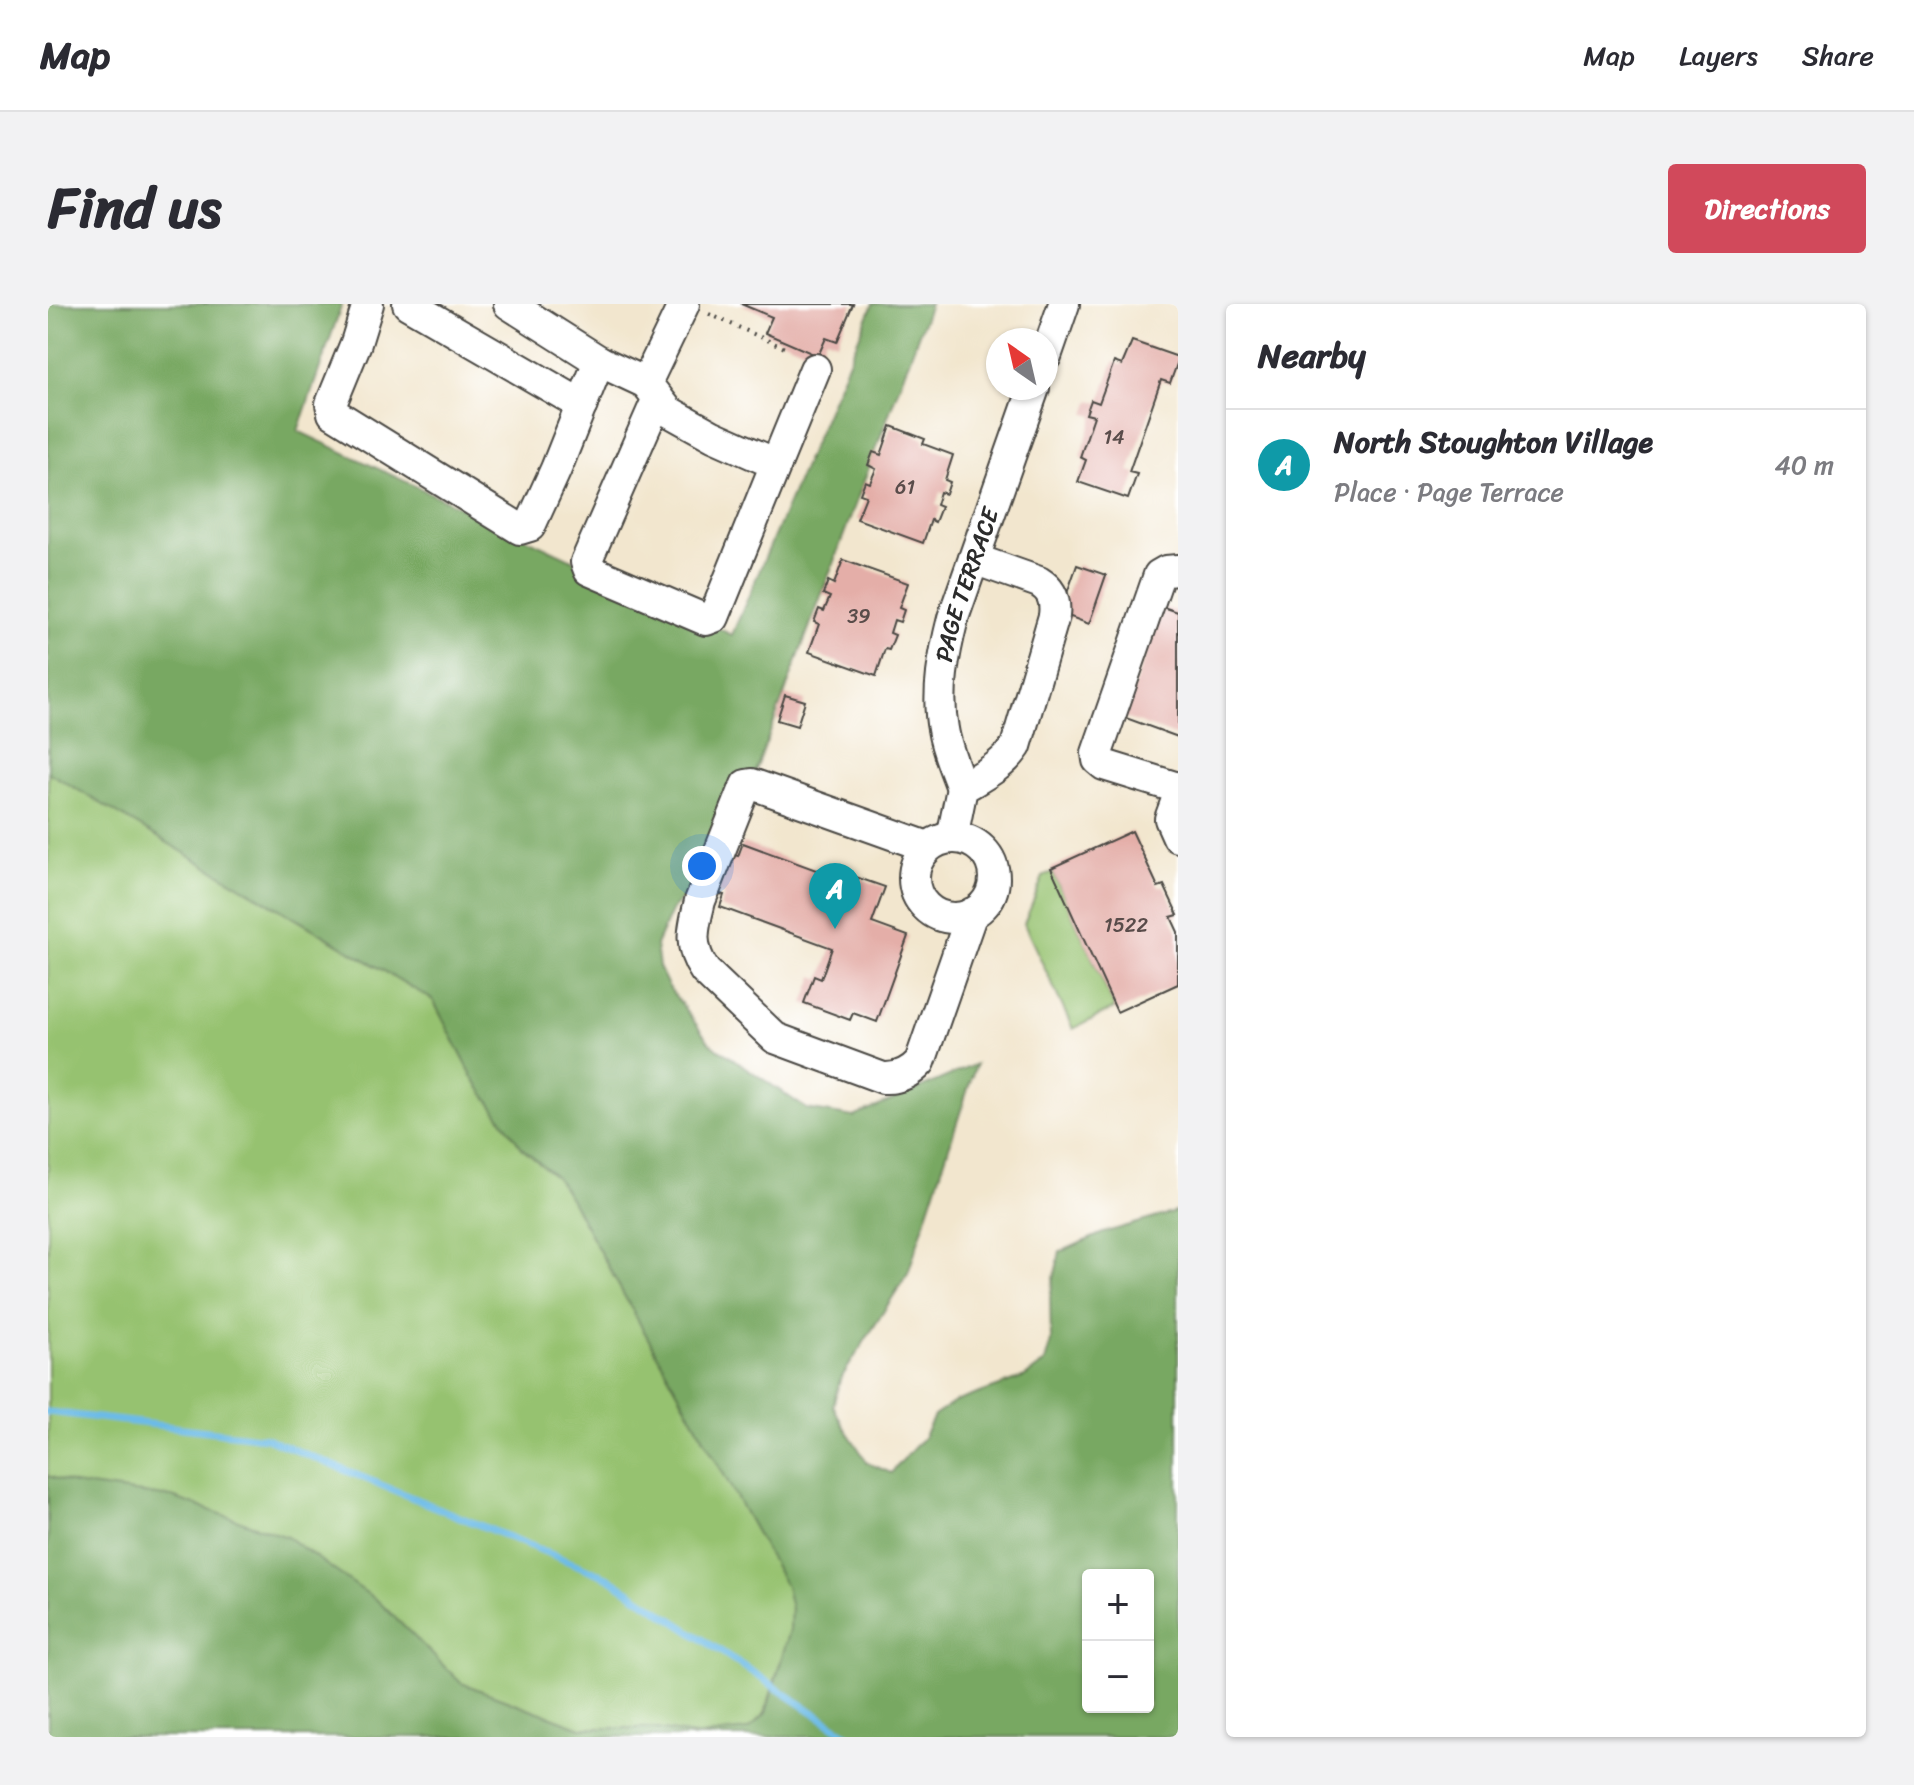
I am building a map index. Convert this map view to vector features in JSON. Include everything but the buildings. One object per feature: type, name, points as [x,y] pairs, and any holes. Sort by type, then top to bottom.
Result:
[{"type":"street","points":[[368,304],[331,404],[333,413],[520,529],[530,526],[599,361]]},
{"type":"street","points":[[408,304],[582,405]]},
{"type":"street","points":[[509,304],[599,361],[652,390],[668,411],[713,436],[776,464]]},
{"type":"street","points":[[1056,328],[1064,304]]},
{"type":"street","points":[[697,309],[652,390],[586,562],[589,570],[706,620],[714,617],[815,369]]},
{"type":"street","name":"PAGE TERRACE","points":[[962,788],[940,714],[945,656],[953,618],[1030,400]]},
{"type":"street","points":[[972,913],[920,1062],[906,1073],[890,1079],[775,1038],[705,971],[693,951],[700,901],[746,785],[752,784],[940,842],[966,840],[987,855],[992,868],[990,894],[983,905],[960,917],[935,913],[924,905],[917,894],[915,869],[920,857],[940,842],[962,788],[1000,765],[1016,746],[1055,607],[1048,588],[1039,582],[974,559]]},
{"type":"street","points":[[1178,570],[1159,575],[1097,753],[1098,760],[1104,765],[1178,788]]},
{"type":"street","points":[[1178,797],[1170,819],[1178,837]]},
{"type":"path","points":[[697,309],[787,349]]},
{"type":"green space","points":[[48,304],[342,304],[298,431],[732,635],[873,304],[930,304],[728,845],[720,862],[672,909],[656,945],[659,967],[668,986],[710,1043],[807,1109],[854,1117],[976,1064],[908,1273],[840,1380],[833,1405],[868,1463],[891,1473],[923,1438],[934,1416],[955,1402],[1025,1377],[1045,1362],[1051,1341],[1050,1296],[1060,1252],[1103,1233],[1178,1211],[1178,1737],[48,1737],[48,1476],[74,1484],[172,1497],[287,1537],[378,1601],[461,1683],[581,1728],[651,1728],[698,1736],[748,1730],[766,1713],[790,1630],[791,1608],[786,1586],[570,1198],[556,1177],[523,1149],[475,1081],[433,1000],[48,772]]},
{"type":"green space","points":[[48,772],[433,1000],[475,1081],[523,1149],[556,1177],[570,1198],[786,1586],[791,1608],[790,1630],[765,1713],[748,1730],[698,1736],[651,1728],[581,1728],[461,1683],[378,1601],[48,1476]]},
{"type":"green space","points":[[1053,872],[1115,1008],[1073,1029],[1024,924],[1043,877]]},
{"type":"waterway","points":[[48,1412],[266,1438],[609,1578],[851,1737]]},
{"type":"place","name":"North Stoughton Village","points":[[835,929]]}]
